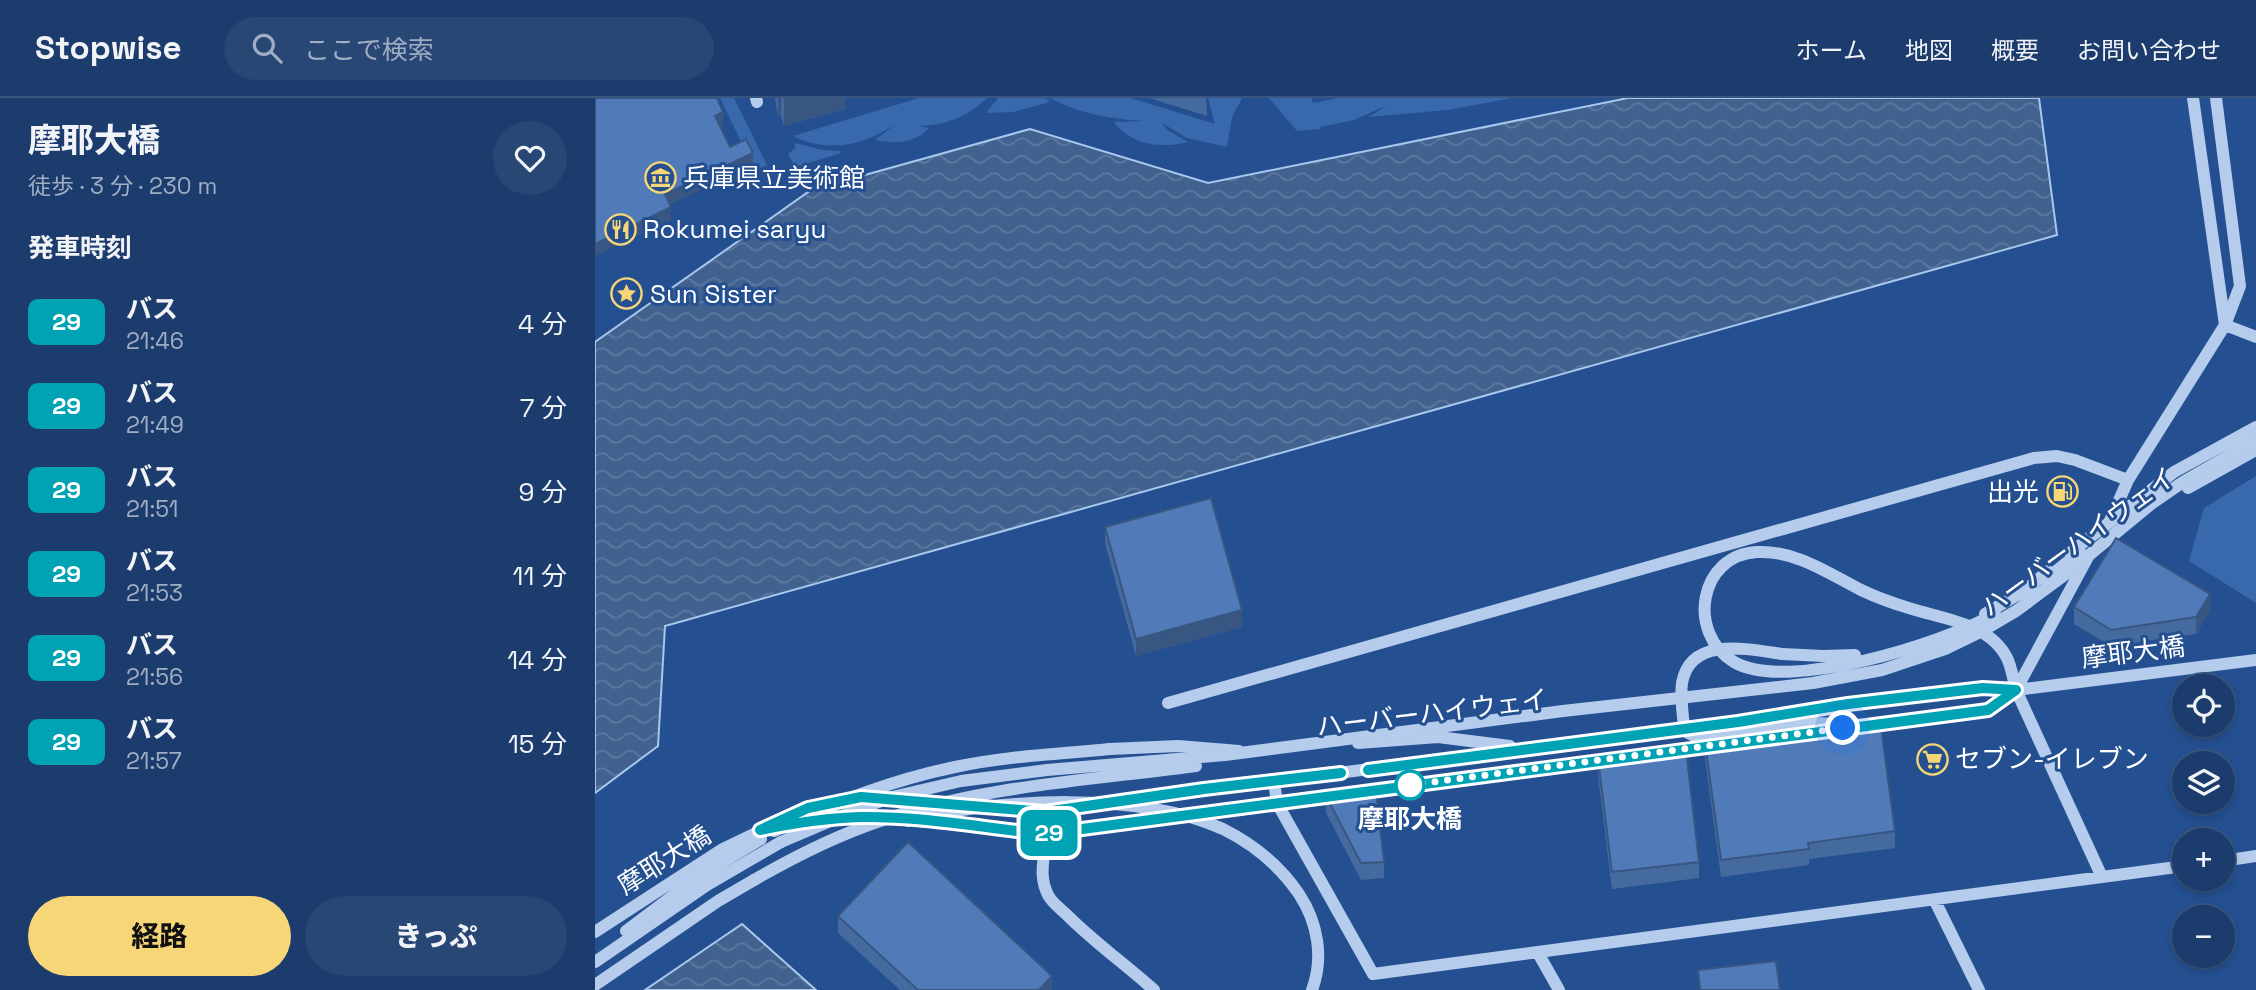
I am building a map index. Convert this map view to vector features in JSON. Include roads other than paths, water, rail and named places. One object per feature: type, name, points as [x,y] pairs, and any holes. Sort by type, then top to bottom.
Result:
[{"type":"street","points":[[2193,98],[2225,325]]},
{"type":"street","points":[[2016,690],[2082,566],[2108,526],[2128,480],[2225,325],[2241,286],[2217,98]]},
{"type":"street","points":[[2225,325],[2256,337]]},
{"type":"street","points":[[1870,725],[1816,723],[1698,738],[1684,728],[1682,683],[1687,669],[1697,657],[1713,650],[1823,656],[1874,652],[1939,633],[1986,614],[2024,591],[2174,472],[2256,427]]},
{"type":"street","points":[[2102,877],[2016,690],[2007,658],[1990,638],[1963,624],[1895,604],[1797,558],[1776,553],[1754,552],[1732,559],[1716,573],[1706,590],[1705,618],[1710,637],[1721,652],[1744,667],[1791,672],[1887,654],[1941,637],[1987,618],[2027,595],[2154,493],[2178,476],[2256,432]]},
{"type":"street","name":"ハーバーハイウェイ","points":[[595,961],[707,885],[781,842],[856,810],[926,788],[1005,775],[1184,760],[1563,711],[1801,685],[1851,677],[1911,662],[1982,631],[2015,611],[2066,574],[2151,503],[2256,440]]},
{"type":"street","name":"ハーバーハイウェイ","points":[[595,985],[718,901],[814,847],[882,820],[925,808],[1000,793],[1562,719],[1811,691],[1886,677],[1952,655],[2019,618],[2069,582],[2155,510],[2256,450]]},
{"type":"street","points":[[1168,703],[2034,458],[2057,456],[2075,460],[2128,480]]},
{"type":"street","name":"摩耶大橋","points":[[595,932],[700,862],[760,830],[808,808],[861,797],[1045,812],[1204,789],[1738,722],[1848,704],[1983,688],[2016,690],[2256,660]]},
{"type":"street","name":"摩耶大橋","points":[[760,830],[804,821],[863,817],[974,825],[1044,834],[1988,710],[2016,690]]},
{"type":"street","points":[[595,955],[699,876],[766,836],[829,805],[897,781],[958,766],[1110,749],[1178,746],[1257,751],[1438,737],[1528,749]]},
{"type":"street","points":[[1274,781],[1277,803],[1373,974],[2172,868]]},
{"type":"street","points":[[754,880],[849,840],[884,828],[947,813],[1048,802],[1161,811],[1222,829],[1246,842],[1285,876],[1306,905],[1316,935],[1319,964],[1312,990]]},
{"type":"street","points":[[1024,811],[1038,823],[1044,834],[1042,872],[1049,898],[1154,990]]},
{"type":"street","points":[[2235,859],[2256,856]]},
{"type":"street","points":[[1935,901],[1979,990]]},
{"type":"street","points":[[1538,953],[1559,990]]},
{"type":"water","points":[[1628,98],[2039,98],[2057,235],[665,626],[658,746],[595,793],[595,342],[811,190],[1030,129],[1208,183]]},
{"type":"water","points":[[742,924],[816,990],[645,990]]},
{"type":"place","name":"兵庫県立美術館","points":[[660,178]]},
{"type":"place","name":"Rokumei saryu","points":[[620,229]]},
{"type":"place","name":"Sun Sister","points":[[627,294]]},
{"type":"place","name":"出光","points":[[2062,492]]},
{"type":"place","name":"セブン-イレブン","points":[[1932,759]]},
{"type":"place","name":"摩耶大橋","points":[[1410,785]]}]
